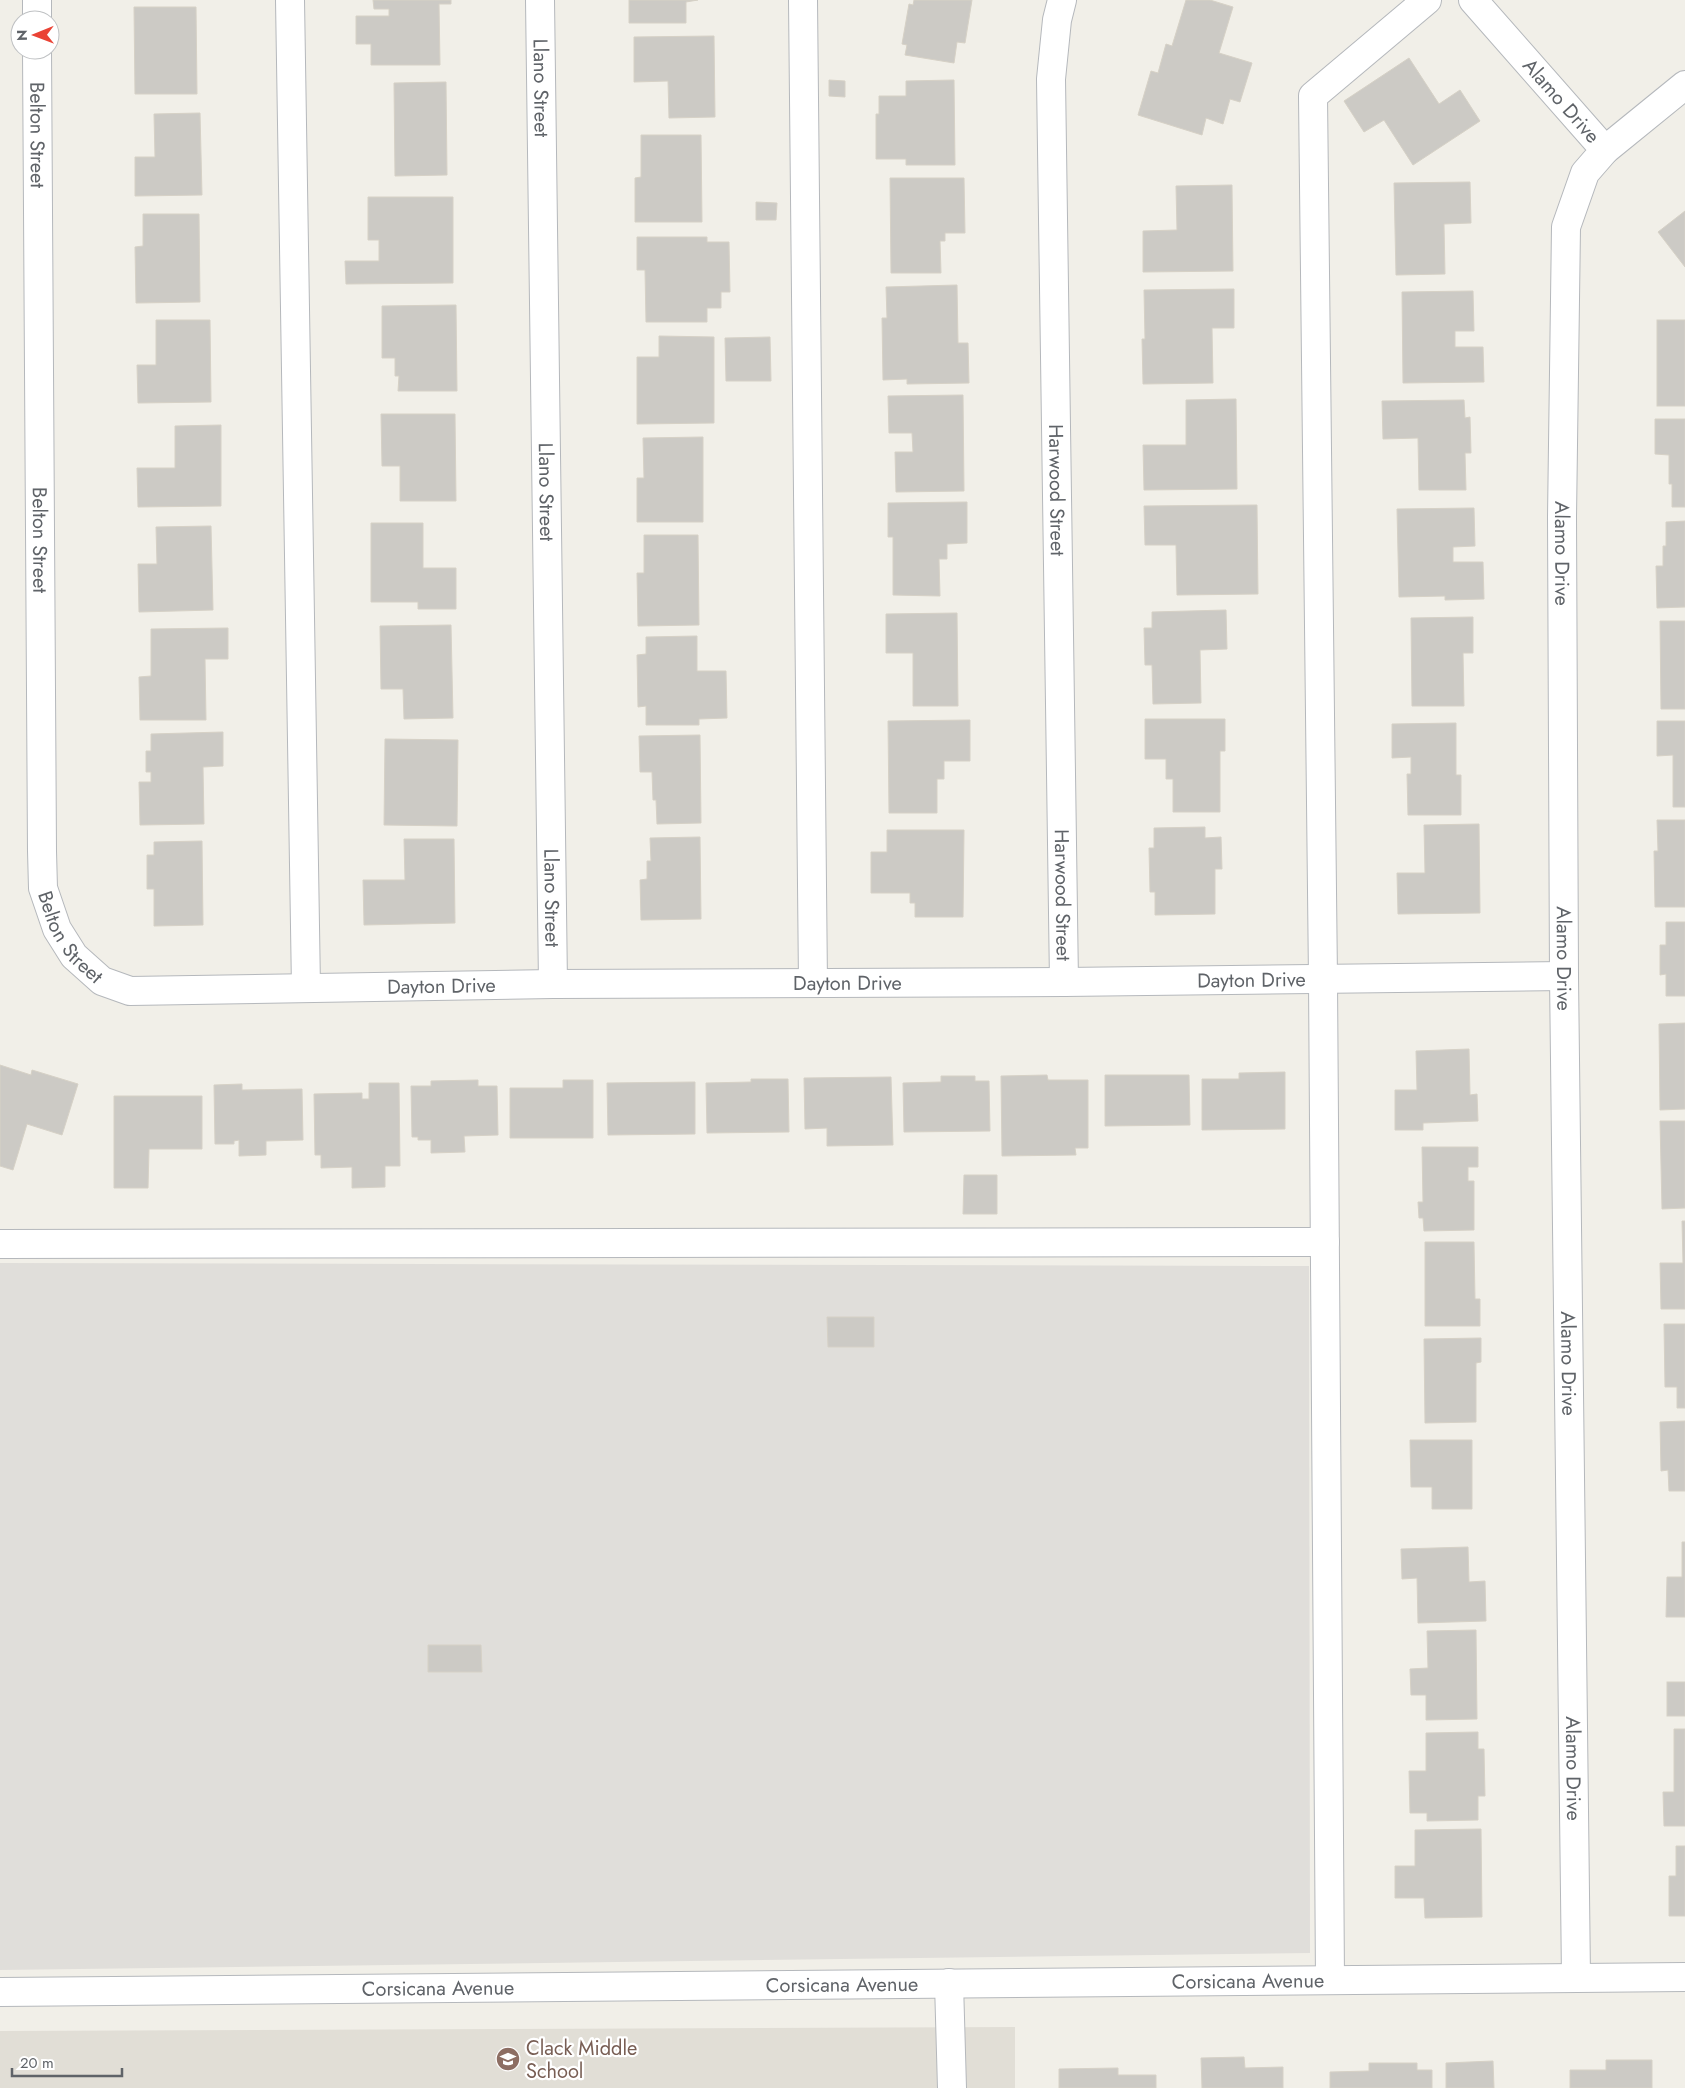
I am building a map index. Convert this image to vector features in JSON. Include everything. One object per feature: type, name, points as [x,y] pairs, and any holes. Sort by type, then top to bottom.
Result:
[{"type":"street","points":[[290,0],[306,988]]},
{"type":"street","name":"Llano Street","points":[[540,0],[553,984]]},
{"type":"street","points":[[803,0],[813,983]]},
{"type":"street","name":"Harwood Street","points":[[1062,0],[1057,20],[1051,79],[1064,982]]},
{"type":"street","points":[[1330,1980],[1323,979],[1313,96],[1427,0]]},
{"type":"street","name":"Alamo Drive","points":[[1473,0],[1605,150],[1585,173],[1566,227],[1562,517],[1564,976],[1576,1977]]},
{"type":"street","name":"Belton Street","points":[[37,60],[43,888],[58,929],[74,956],[102,981],[130,991]]},
{"type":"street","points":[[1605,150],[1685,85]]},
{"type":"street","name":"Dayton Drive","points":[[130,991],[553,984],[1064,982],[1564,976]]},
{"type":"street","points":[[0,1244],[1325,1242]]},
{"type":"street","name":"Corsicana Avenue","points":[[0,1992],[1685,1976]]},
{"type":"street","points":[[948,1983],[952,2088]]},
{"type":"shaded area","points":[[0,1263],[1309,1266],[1310,1953],[0,1970]]},
{"type":"shaded area","name":"Clack Middle School","points":[[1015,2027],[1015,2088],[0,2088],[0,2031]]},
{"type":"building","points":[[373,0],[451,0],[451,4],[439,4],[440,65],[371,65],[371,44],[356,44],[356,16],[389,16],[389,9],[374,9]]},
{"type":"building","points":[[629,0],[698,0],[686,2],[686,23],[629,23]]},
{"type":"building","points":[[914,0],[972,0],[965,43],[957,42],[954,63],[905,55],[907,45],[902,44],[909,4],[913,5]]},
{"type":"building","points":[[1186,0],[1210,0],[1233,7],[1219,53],[1252,63],[1240,102],[1230,99],[1223,124],[1206,118],[1202,135],[1138,115],[1151,71],[1158,73],[1166,44],[1172,46]]},
{"type":"building","points":[[134,7],[196,7],[197,94],[135,94]]},
{"type":"building","points":[[714,36],[715,117],[669,118],[668,81],[634,82],[634,37]]},
{"type":"building","points":[[1409,58],[1439,104],[1460,90],[1480,121],[1413,165],[1384,120],[1364,132],[1344,101]]},
{"type":"building","points":[[829,80],[845,81],[845,97],[829,96]]},
{"type":"building","points":[[954,80],[955,165],[906,165],[906,159],[876,159],[876,114],[879,114],[879,96],[906,96],[906,81]]},
{"type":"building","points":[[446,82],[447,175],[395,176],[394,83]]},
{"type":"building","points":[[200,113],[202,195],[135,196],[135,157],[155,157],[154,114]]},
{"type":"building","points":[[641,135],[701,135],[702,222],[635,222],[635,178],[641,177]]},
{"type":"building","points":[[890,178],[964,178],[965,233],[945,233],[945,241],[940,241],[941,273],[891,273]]},
{"type":"building","points":[[1470,182],[1471,223],[1444,224],[1445,274],[1396,275],[1394,183]]},
{"type":"building","points":[[1232,185],[1233,271],[1143,272],[1143,231],[1177,230],[1176,186]]},
{"type":"building","points":[[368,197],[453,197],[453,283],[346,284],[345,261],[379,261],[379,240],[368,240]]},
{"type":"building","points":[[756,202],[777,203],[776,220],[756,220]]},
{"type":"building","points":[[1685,211],[1685,267],[1658,232]]},
{"type":"building","points":[[143,214],[199,214],[200,302],[136,303],[135,247],[143,246]]},
{"type":"building","points":[[637,237],[707,237],[707,242],[729,242],[730,292],[721,292],[721,308],[707,308],[707,322],[646,322],[645,270],[637,270]]},
{"type":"building","points":[[957,285],[958,343],[968,343],[969,383],[907,384],[907,379],[883,380],[882,318],[887,318],[886,287]]},
{"type":"building","points":[[1234,289],[1234,328],[1212,328],[1213,383],[1143,384],[1142,339],[1145,339],[1144,290]]},
{"type":"building","points":[[1473,291],[1474,331],[1455,331],[1455,347],[1483,347],[1484,382],[1403,383],[1402,292]]},
{"type":"building","points":[[456,305],[457,391],[398,391],[399,376],[395,376],[395,358],[382,358],[382,306]]},
{"type":"building","points":[[156,320],[210,320],[211,402],[138,403],[137,365],[156,365]]},
{"type":"building","points":[[1657,320],[1685,320],[1685,406],[1657,406]]},
{"type":"building","points":[[659,336],[714,337],[714,423],[637,424],[637,357],[659,357]]},
{"type":"building","points":[[770,337],[771,381],[726,381],[725,338]]},
{"type":"building","points":[[963,395],[964,491],[896,492],[895,452],[913,452],[912,433],[889,433],[888,396]]},
{"type":"building","points":[[1236,399],[1237,489],[1144,490],[1143,445],[1186,445],[1186,400]]},
{"type":"building","points":[[1464,400],[1465,418],[1470,417],[1471,453],[1465,453],[1466,490],[1419,490],[1418,438],[1383,439],[1382,401]]},
{"type":"building","points":[[381,414],[455,414],[456,501],[400,501],[400,466],[382,466]]},
{"type":"building","points":[[1655,419],[1685,419],[1685,507],[1672,507],[1672,484],[1669,484],[1669,455],[1655,454]]},
{"type":"building","points":[[221,425],[221,506],[138,507],[137,468],[175,468],[175,426]]},
{"type":"building","points":[[703,437],[703,522],[637,522],[637,478],[644,478],[643,438]]},
{"type":"building","points":[[967,502],[967,543],[947,544],[947,559],[939,559],[940,596],[893,595],[893,537],[888,537],[888,503]]},
{"type":"building","points":[[1257,505],[1258,594],[1177,595],[1176,545],[1145,545],[1144,506]]},
{"type":"building","points":[[1474,508],[1475,546],[1453,547],[1453,562],[1483,562],[1484,599],[1445,600],[1445,596],[1399,597],[1397,509]]},
{"type":"building","points":[[1685,521],[1685,607],[1657,608],[1656,566],[1663,566],[1663,546],[1666,546],[1666,522]]},
{"type":"building","points":[[371,523],[423,523],[423,568],[456,568],[456,609],[418,609],[418,602],[371,602]]},
{"type":"building","points":[[211,526],[213,610],[139,612],[138,564],[157,564],[156,527]]},
{"type":"building","points":[[644,535],[698,535],[699,625],[638,626],[637,573],[644,573]]},
{"type":"building","points":[[1226,610],[1227,649],[1200,650],[1201,703],[1153,704],[1152,665],[1145,665],[1144,628],[1152,628],[1152,612]]},
{"type":"building","points":[[957,613],[958,706],[913,706],[913,653],[886,653],[886,614]]},
{"type":"building","points":[[1473,617],[1473,653],[1463,653],[1464,706],[1412,706],[1411,618]]},
{"type":"building","points":[[1660,621],[1685,621],[1685,709],[1661,709]]},
{"type":"building","points":[[451,625],[453,718],[404,719],[403,689],[381,689],[380,626]]},
{"type":"building","points":[[228,628],[228,659],[205,659],[206,720],[140,720],[139,677],[151,676],[151,629]]},
{"type":"building","points":[[697,636],[697,671],[726,671],[727,718],[699,719],[699,725],[646,725],[646,706],[638,707],[637,655],[646,654],[646,637]]},
{"type":"building","points":[[1145,719],[1225,719],[1225,751],[1220,751],[1220,812],[1173,812],[1173,779],[1166,779],[1166,759],[1145,759]]},
{"type":"building","points":[[970,720],[970,761],[944,761],[944,779],[937,779],[937,813],[889,813],[888,721]]},
{"type":"building","points":[[1657,721],[1685,721],[1685,807],[1673,807],[1673,755],[1657,756]]},
{"type":"building","points":[[1456,723],[1456,775],[1461,775],[1461,815],[1408,815],[1407,774],[1411,774],[1411,757],[1392,758],[1392,724]]},
{"type":"building","points":[[223,732],[223,766],[203,767],[204,824],[140,825],[139,782],[151,782],[151,772],[146,772],[146,751],[151,751],[151,734]]},
{"type":"building","points":[[700,735],[701,823],[657,824],[656,800],[653,800],[652,772],[640,772],[639,736]]},
{"type":"building","points":[[385,739],[458,740],[457,826],[384,825]]},
{"type":"building","points":[[1657,820],[1685,820],[1685,907],[1655,907],[1654,851],[1658,851]]},
{"type":"building","points":[[1479,824],[1480,913],[1398,914],[1397,873],[1425,873],[1424,825]]},
{"type":"building","points":[[1205,827],[1205,838],[1221,837],[1222,869],[1215,869],[1215,914],[1155,915],[1155,892],[1150,892],[1149,848],[1154,848],[1154,828]]},
{"type":"building","points":[[887,830],[964,830],[963,917],[915,917],[915,903],[910,903],[910,893],[871,893],[871,852],[887,852]]},
{"type":"building","points":[[700,837],[701,919],[641,920],[640,880],[647,879],[647,861],[651,861],[650,838]]},
{"type":"building","points":[[404,839],[454,839],[455,923],[364,925],[363,880],[405,880]]},
{"type":"building","points":[[202,841],[203,925],[154,926],[154,889],[147,889],[147,855],[154,855],[154,842]]},
{"type":"building","points":[[1666,922],[1685,922],[1685,996],[1666,996],[1666,974],[1660,975],[1660,945],[1666,945]]},
{"type":"building","points":[[1685,1023],[1685,1109],[1660,1110],[1659,1024]]},
{"type":"building","points":[[1469,1049],[1470,1095],[1477,1094],[1478,1121],[1423,1123],[1423,1130],[1395,1130],[1395,1090],[1417,1090],[1416,1051]]},
{"type":"building","points":[[0,1065],[31,1075],[32,1070],[78,1084],[62,1135],[27,1124],[13,1170],[0,1166]]},
{"type":"building","points":[[1285,1072],[1285,1129],[1202,1130],[1202,1079],[1239,1079],[1239,1073]]},
{"type":"building","points":[[1047,1075],[1048,1080],[1088,1080],[1088,1148],[1075,1148],[1076,1155],[1002,1156],[1001,1076]]},
{"type":"building","points":[[1105,1075],[1189,1075],[1190,1125],[1105,1126]]},
{"type":"building","points":[[941,1076],[975,1076],[975,1081],[989,1081],[990,1131],[904,1132],[903,1083],[941,1082]]},
{"type":"building","points":[[891,1077],[893,1145],[827,1146],[827,1128],[805,1129],[804,1078]]},
{"type":"building","points":[[751,1079],[788,1079],[789,1132],[707,1133],[706,1083],[751,1082]]},
{"type":"building","points":[[478,1080],[478,1086],[497,1086],[498,1135],[464,1136],[465,1152],[431,1153],[431,1140],[418,1140],[418,1137],[412,1137],[411,1086],[431,1086],[431,1081]]},
{"type":"building","points":[[563,1080],[593,1080],[593,1138],[510,1138],[510,1088],[563,1088]]},
{"type":"building","points":[[695,1082],[695,1134],[608,1135],[607,1083]]},
{"type":"building","points":[[369,1083],[399,1083],[400,1166],[385,1166],[385,1187],[352,1188],[352,1167],[321,1168],[321,1155],[315,1155],[314,1094],[362,1093],[362,1099],[369,1099]]},
{"type":"building","points":[[242,1084],[242,1090],[302,1089],[303,1140],[266,1141],[266,1155],[239,1156],[239,1140],[234,1141],[234,1144],[215,1144],[214,1085]]},
{"type":"building","points":[[114,1096],[202,1096],[202,1149],[149,1149],[148,1188],[114,1188]]},
{"type":"building","points":[[1660,1121],[1685,1121],[1685,1208],[1662,1209]]},
{"type":"building","points":[[1422,1147],[1478,1147],[1478,1167],[1468,1167],[1468,1181],[1474,1181],[1474,1230],[1424,1231],[1423,1218],[1419,1218],[1418,1202],[1423,1202]]},
{"type":"building","points":[[964,1175],[997,1175],[997,1214],[963,1214]]},
{"type":"building","points":[[1682,1221],[1685,1221],[1685,1309],[1661,1309],[1660,1263],[1683,1263]]},
{"type":"building","points":[[1425,1242],[1474,1242],[1475,1299],[1480,1299],[1480,1326],[1425,1326]]},
{"type":"building","points":[[827,1317],[874,1317],[874,1347],[828,1347]]},
{"type":"building","points":[[1664,1324],[1685,1324],[1685,1408],[1677,1408],[1677,1387],[1665,1387]]},
{"type":"building","points":[[1481,1338],[1481,1362],[1476,1363],[1476,1422],[1425,1423],[1424,1339]]},
{"type":"building","points":[[1685,1421],[1685,1491],[1669,1491],[1668,1470],[1661,1471],[1660,1422]]},
{"type":"building","points":[[1410,1440],[1472,1440],[1472,1509],[1432,1509],[1432,1487],[1411,1487]]},
{"type":"building","points":[[1682,1542],[1685,1542],[1685,1617],[1666,1617],[1667,1577],[1682,1577]]},
{"type":"building","points":[[1468,1547],[1469,1582],[1485,1581],[1486,1621],[1418,1623],[1417,1578],[1402,1579],[1401,1549]]},
{"type":"building","points":[[1476,1630],[1477,1719],[1426,1720],[1426,1695],[1411,1695],[1410,1669],[1428,1668],[1427,1631]]},
{"type":"building","points":[[428,1645],[481,1645],[482,1672],[428,1672]]},
{"type":"building","points":[[1667,1682],[1685,1682],[1685,1716],[1667,1716]]},
{"type":"building","points":[[1674,1729],[1685,1729],[1685,1826],[1664,1826],[1663,1792],[1674,1792]]},
{"type":"building","points":[[1478,1732],[1478,1749],[1484,1749],[1485,1796],[1478,1796],[1478,1820],[1427,1821],[1427,1813],[1410,1813],[1409,1771],[1426,1771],[1426,1733]]},
{"type":"building","points":[[1481,1829],[1482,1917],[1425,1918],[1424,1898],[1395,1898],[1395,1866],[1415,1866],[1415,1830]]},
{"type":"building","points":[[1676,1846],[1685,1846],[1685,1916],[1669,1916],[1669,1876],[1676,1876]]},
{"type":"building","points":[[1244,2057],[1245,2068],[1283,2067],[1283,2088],[1202,2088],[1201,2058]]},
{"type":"building","points":[[1606,2060],[1652,2060],[1652,2088],[1570,2088],[1570,2070],[1606,2070]]},
{"type":"building","points":[[1493,2061],[1494,2088],[1446,2088],[1446,2063]]},
{"type":"building","points":[[1369,2063],[1417,2063],[1417,2070],[1432,2070],[1432,2088],[1330,2088],[1330,2072],[1369,2071]]},
{"type":"building","points":[[1118,2068],[1118,2075],[1156,2075],[1156,2088],[1059,2088],[1059,2069]]},
{"type":"place","name":"Clack Middle School","points":[[508,2059]]}]
